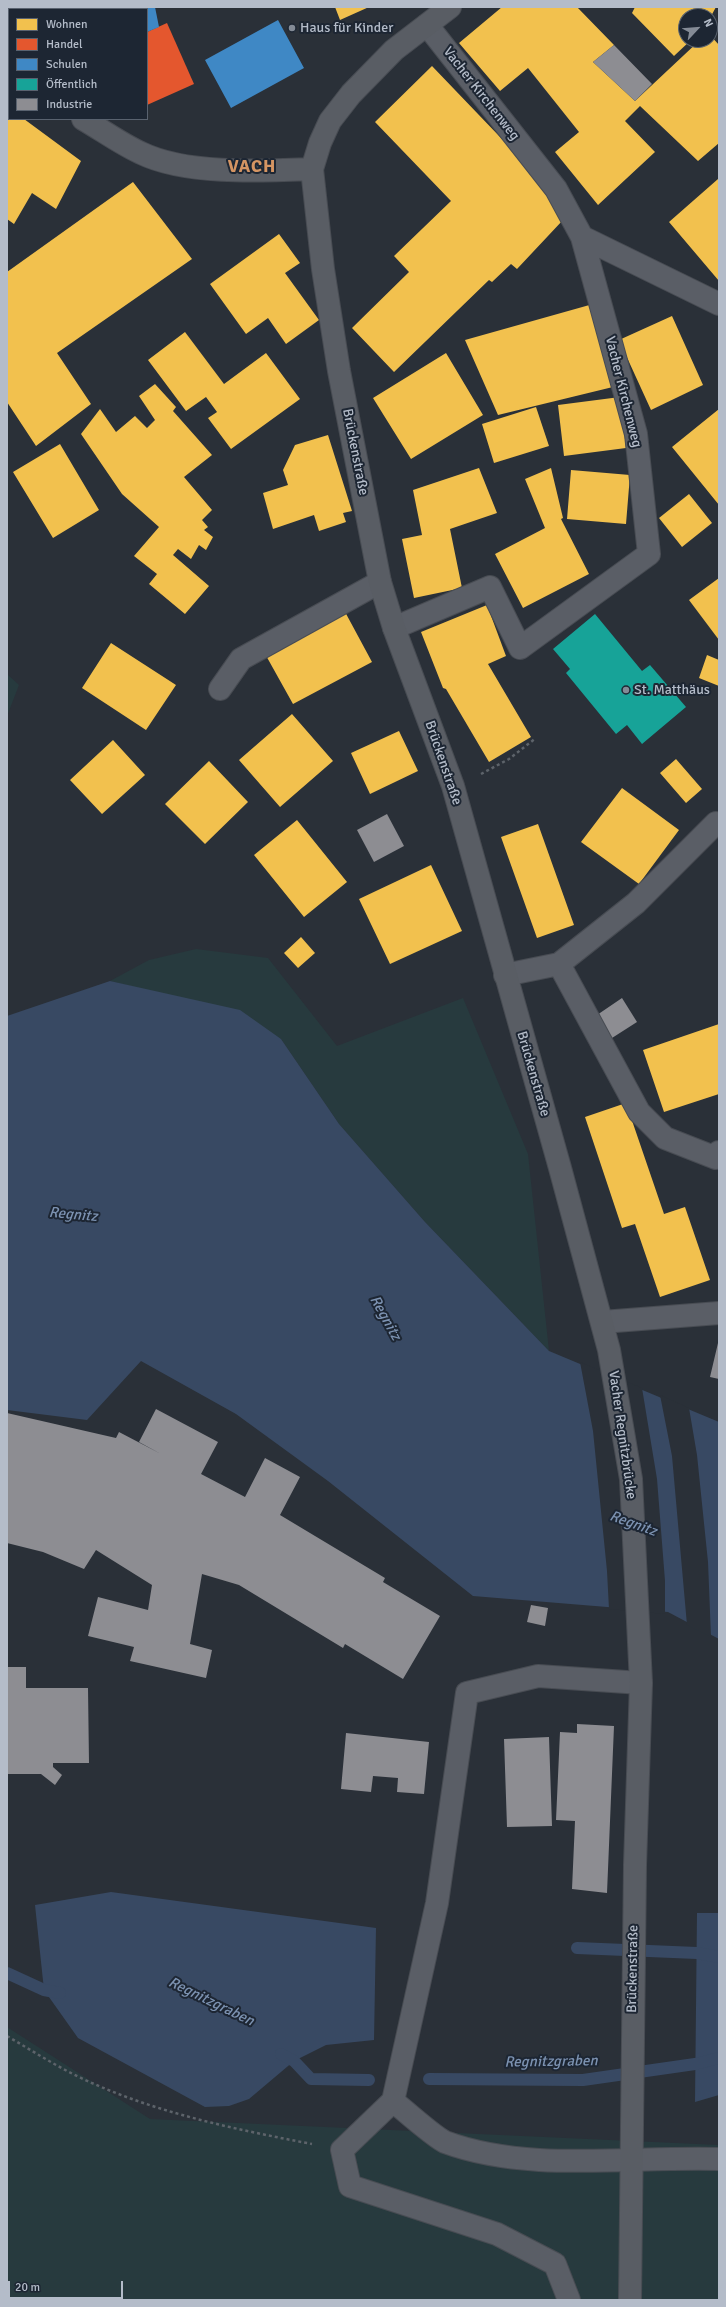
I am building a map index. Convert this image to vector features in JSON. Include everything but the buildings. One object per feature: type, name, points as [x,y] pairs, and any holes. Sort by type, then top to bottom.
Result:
[{"type":"main road","points":[[85,120],[141,154],[164,161],[214,170],[312,169],[320,143],[330,121],[351,94],[394,50],[450,7]]},
{"type":"main road","name":"Brückenstraße","points":[[312,169],[323,269],[339,371],[380,582],[394,628],[453,786],[609,1350]]},
{"type":"main road","name":"Vacher Regnitzbrücke","points":[[609,1350],[631,1479],[640,1639]]},
{"type":"main road","name":"Brückenstraße","points":[[630,2300],[635,1865],[641,1683],[640,1639]]},
{"type":"street","name":"Vacher Kirchenweg","points":[[394,628],[490,587],[520,648],[649,554],[636,434],[582,237],[556,189],[427,25]]},
{"type":"street","points":[[582,237],[719,304]]},
{"type":"street","points":[[220,689],[241,658],[380,582]]},
{"type":"street","points":[[505,975],[559,964],[636,903],[716,823]]},
{"type":"street","points":[[559,964],[639,1112],[665,1138],[716,1158],[719,1152]]},
{"type":"street","points":[[602,1322],[719,1313]]},
{"type":"street","points":[[569,2300],[555,2264],[497,2234],[396,2203],[350,2186],[342,2150],[393,2101],[437,1903],[467,1693],[538,1676],[641,1683]]},
{"type":"street","points":[[393,2101],[444,2141],[506,2158],[592,2160],[713,2158]]},
{"type":"path","points":[[453,786],[489,771],[509,759],[536,738]]},
{"type":"path","points":[[7,2036],[79,2077],[152,2106],[237,2130],[342,2150]]},
{"type":"green space","points":[[7,674],[19,685],[7,716]]},
{"type":"green space","points":[[196,949],[268,958],[337,1046],[463,998],[528,1154],[549,1351],[425,1222],[339,1124],[281,1039],[170,996],[110,981],[149,960]]},
{"type":"green space","points":[[7,2027],[150,2119],[719,2145],[719,2300],[7,2300]]},
{"type":"water","name":"Regnitz","points":[[110,981],[240,1010],[281,1039],[339,1124],[425,1222],[549,1351],[719,1422],[719,1639],[668,1612],[473,1596],[328,1481],[236,1414],[141,1361],[87,1420],[7,1410],[7,1016]]},
{"type":"water","points":[[111,1892],[376,1928],[374,2040],[326,2045],[294,2061],[249,2099],[229,2106],[205,2107],[78,2038],[44,1990],[35,1905]]},
{"type":"water","points":[[697,1913],[719,1913],[719,2095],[695,2102]]},
{"type":"pier","points":[[580,1362],[642,1388],[657,1479],[665,1581],[665,1614],[609,1609],[607,1571],[593,1431]]},
{"type":"pier","points":[[660,1395],[689,1408],[697,1455],[708,1562],[711,1637],[687,1625],[672,1456]]},
{"type":"waterway","points":[[577,1948],[697,1953],[719,1957]]},
{"type":"waterway","name":"Regnitzgraben","points":[[7,1973],[44,1990],[60,1993]]},
{"type":"waterway","name":"Regnitzgraben","points":[[281,2054],[294,2061],[311,2079],[369,2080]]},
{"type":"waterway","name":"Regnitzgraben","points":[[429,2079],[583,2080],[695,2064],[719,2058]]},
{"type":"place","name":"Haus für Kinder","points":[[292,28]]},
{"type":"place","name":"St. Matthäus","points":[[626,690]]},
{"type":"district","name":"VACH","points":[[252,167]]}]
